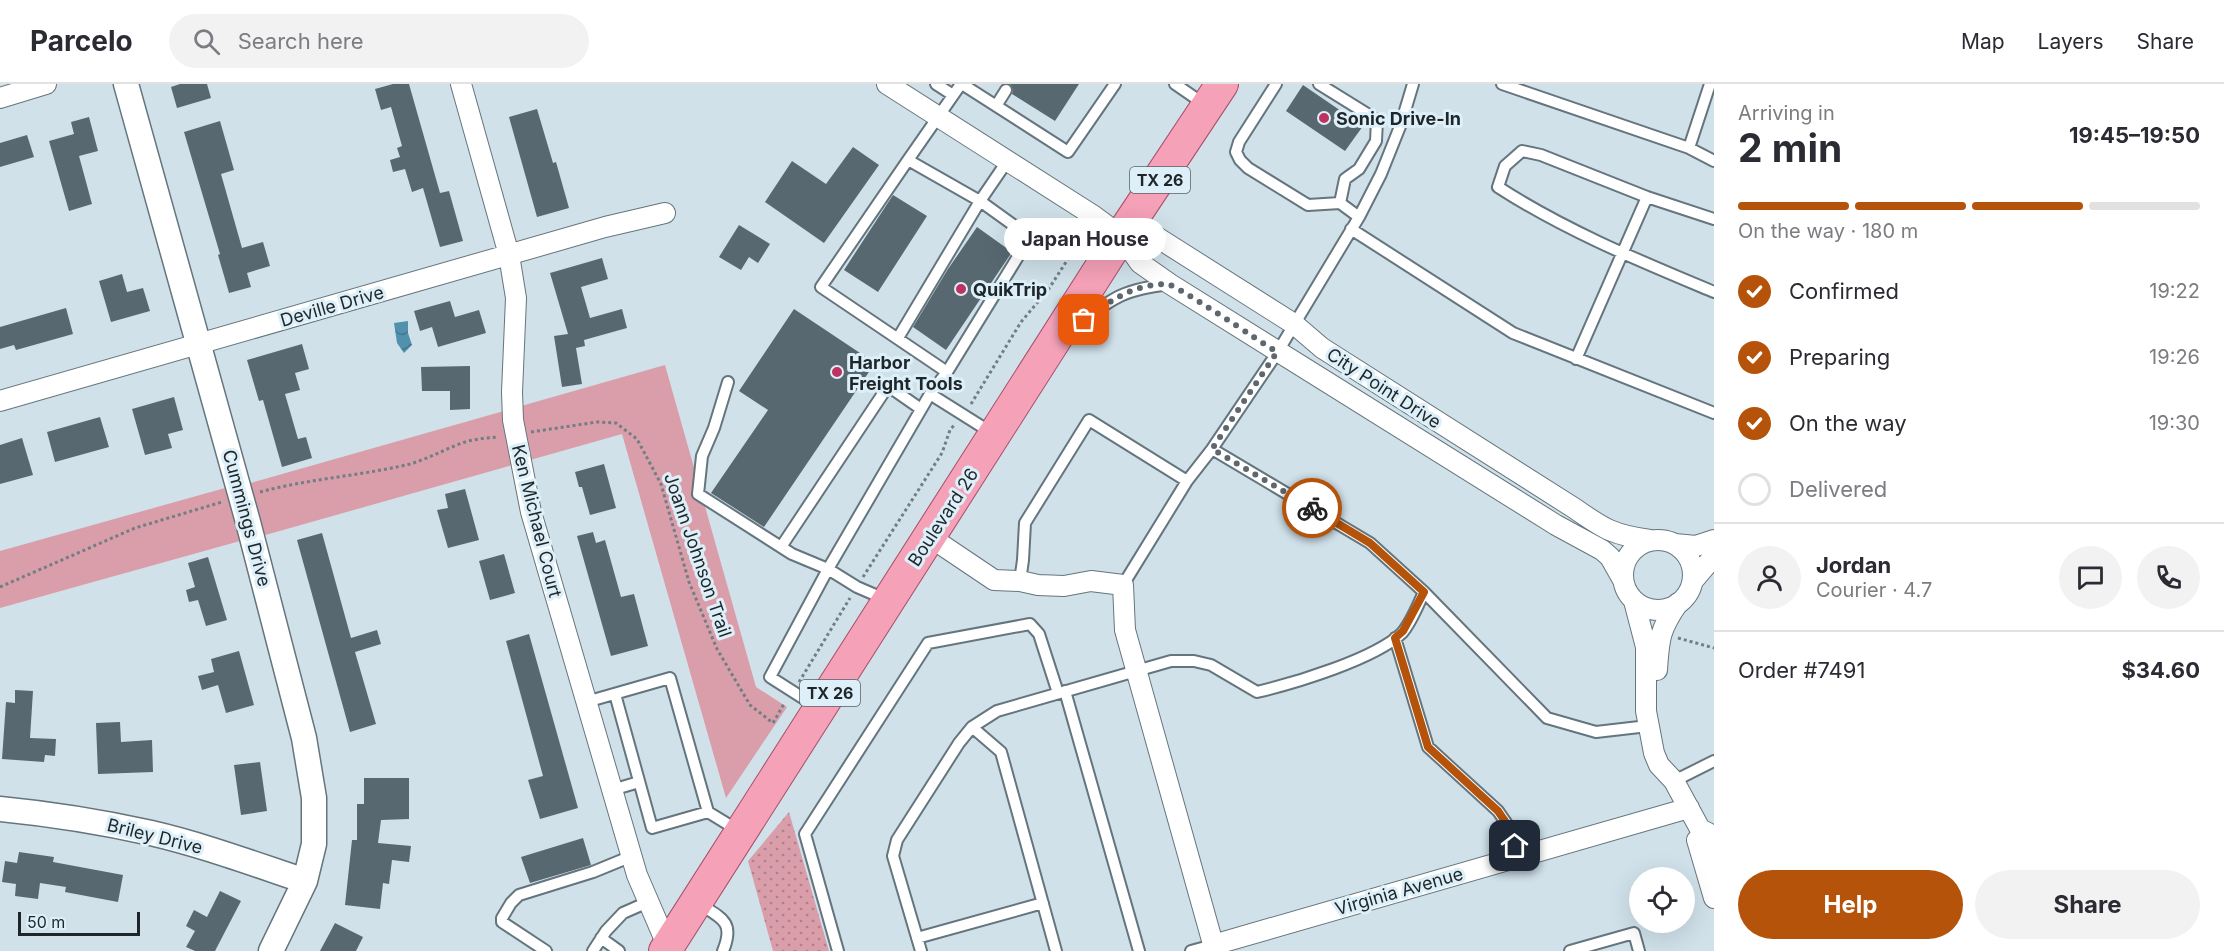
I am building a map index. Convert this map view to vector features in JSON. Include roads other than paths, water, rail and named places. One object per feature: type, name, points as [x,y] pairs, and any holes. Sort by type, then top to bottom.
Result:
[{"type":"main road","name":"Boulevard 26","points":[[667,949],[1121,236],[1215,95]]},
{"type":"street","points":[[0,98],[46,84]]},
{"type":"street","name":"Cummings Drive","points":[[126,84],[199,344],[304,738],[314,798],[314,844],[305,881],[271,951]]},
{"type":"street","name":"Ken Michael Court","points":[[460,84],[509,255],[516,298],[513,420],[531,512],[632,856],[667,949]]},
{"type":"street","name":"City Point Drive","points":[[887,84],[1008,160],[1121,236],[1140,263],[1170,284],[1556,525],[1602,550],[1610,557],[1623,580]]},
{"type":"street","name":"Deville Drive","points":[[0,400],[605,227],[665,213]]},
{"type":"street","name":"City Point Drive","points":[[1121,236],[1155,236],[1294,324],[1322,348],[1416,410],[1566,502],[1602,528],[1624,536],[1650,540]]},
{"type":"street","points":[[930,537],[994,580],[1020,581],[1038,585],[1064,586],[1091,581],[1123,585],[1125,630],[1214,948]]},
{"type":"street","points":[[1678,603],[1664,609],[1656,609],[1642,606],[1635,601],[1623,580],[1623,570],[1629,555],[1635,548],[1650,540],[1695,546],[1714,540]]},
{"type":"street","points":[[1675,544],[1682,549],[1690,561],[1692,582],[1689,591],[1667,620],[1660,636],[1657,677],[1660,728],[1673,778],[1700,829],[1708,833],[1714,855]]},
{"type":"street","points":[[1692,582],[1714,556]]},
{"type":"street","points":[[1635,601],[1646,647],[1645,694],[1648,726],[1659,765],[1673,778]]},
{"type":"street","name":"Briley Drive","points":[[0,808],[152,833],[305,881]]},
{"type":"street","name":"Virginia Avenue","points":[[1214,948],[1689,808]]},
{"type":"street","points":[[1700,829],[1696,838],[1714,898]]},
{"type":"lane","points":[[936,84],[953,95]]},
{"type":"lane","points":[[948,372],[822,287],[961,84],[1068,152],[1114,84]]},
{"type":"lane","points":[[1174,84],[1215,95]]},
{"type":"lane","points":[[1276,84],[1239,142],[1236,152],[1240,160],[1248,168],[1308,205],[1340,203],[1359,217]]},
{"type":"lane","points":[[1319,84],[1377,120],[1376,141],[1359,169],[1345,179],[1340,203]]},
{"type":"lane","points":[[1123,585],[1186,481],[1212,449],[1277,352],[1359,217],[1381,174],[1401,124],[1413,84]]},
{"type":"lane","points":[[1502,84],[1689,148],[1714,161]]},
{"type":"lane","points":[[1689,148],[1710,84]]},
{"type":"lane","points":[[996,106],[1006,90]]},
{"type":"lane","points":[[1714,219],[1647,197],[1541,155],[1522,151],[1505,166],[1498,187],[1534,210],[1622,254],[1714,292]]},
{"type":"lane","points":[[820,709],[770,677],[828,569],[921,409],[948,372],[1030,237],[980,201],[908,160]]},
{"type":"lane","points":[[898,338],[980,201],[1008,160]]},
{"type":"lane","points":[[1576,359],[1647,197]]},
{"type":"lane","points":[[1351,229],[1513,333],[1714,413]]},
{"type":"lane","points":[[1055,342],[1116,296],[1141,287],[1170,284]]},
{"type":"lane","points":[[728,382],[714,428],[702,456],[699,494],[781,547],[828,569],[857,587],[890,600]]},
{"type":"lane","points":[[781,547],[888,386],[921,409]]},
{"type":"lane","points":[[930,394],[995,435]]},
{"type":"lane","points":[[1020,581],[1025,523],[1089,420],[1186,481]]},
{"type":"lane","points":[[1212,449],[1370,543],[1424,592],[1547,718],[1596,732],[1648,726]]},
{"type":"lane","points":[[921,951],[893,856],[897,840],[959,743],[972,727],[997,711],[1171,661],[1211,665],[1257,692],[1283,686],[1384,647],[1403,631],[1424,592]]},
{"type":"lane","points":[[838,951],[805,834],[928,643],[1030,624],[1039,634],[1061,692],[1139,951]]},
{"type":"lane","points":[[1395,638],[1428,747],[1498,811],[1511,830],[1518,857]]},
{"type":"lane","points":[[586,702],[670,678],[708,812],[741,832]]},
{"type":"lane","points":[[615,694],[652,828],[708,812]]},
{"type":"lane","points":[[972,727],[1001,752],[1056,951]]},
{"type":"lane","points":[[1673,778],[1714,761]]},
{"type":"lane","points":[[612,790],[639,782]]},
{"type":"lane","points":[[546,951],[502,922],[501,918],[511,903],[519,895],[593,872],[632,856]]},
{"type":"lane","points":[[593,951],[623,913],[648,902]]},
{"type":"lane","points":[[696,903],[722,918],[727,926],[728,938],[723,951]]},
{"type":"lane","points":[[917,938],[1043,903]]},
{"type":"lane","points":[[1570,951],[1634,933],[1639,951]]},
{"type":"lane","points":[[602,938],[619,951]]},
{"type":"lane","points":[[1191,951],[1214,948]]},
{"type":"water","points":[[408,321],[408,333],[412,345],[404,353],[397,343],[394,323]]},
{"type":"place","name":"Sonic Drive-In","points":[[1324,118]]},
{"type":"place","name":"QuikTrip","points":[[961,289]]},
{"type":"place","name":"Japan House","points":[[1084,320]]},
{"type":"place","name":"Harbor Freight Tools","points":[[837,372]]}]
